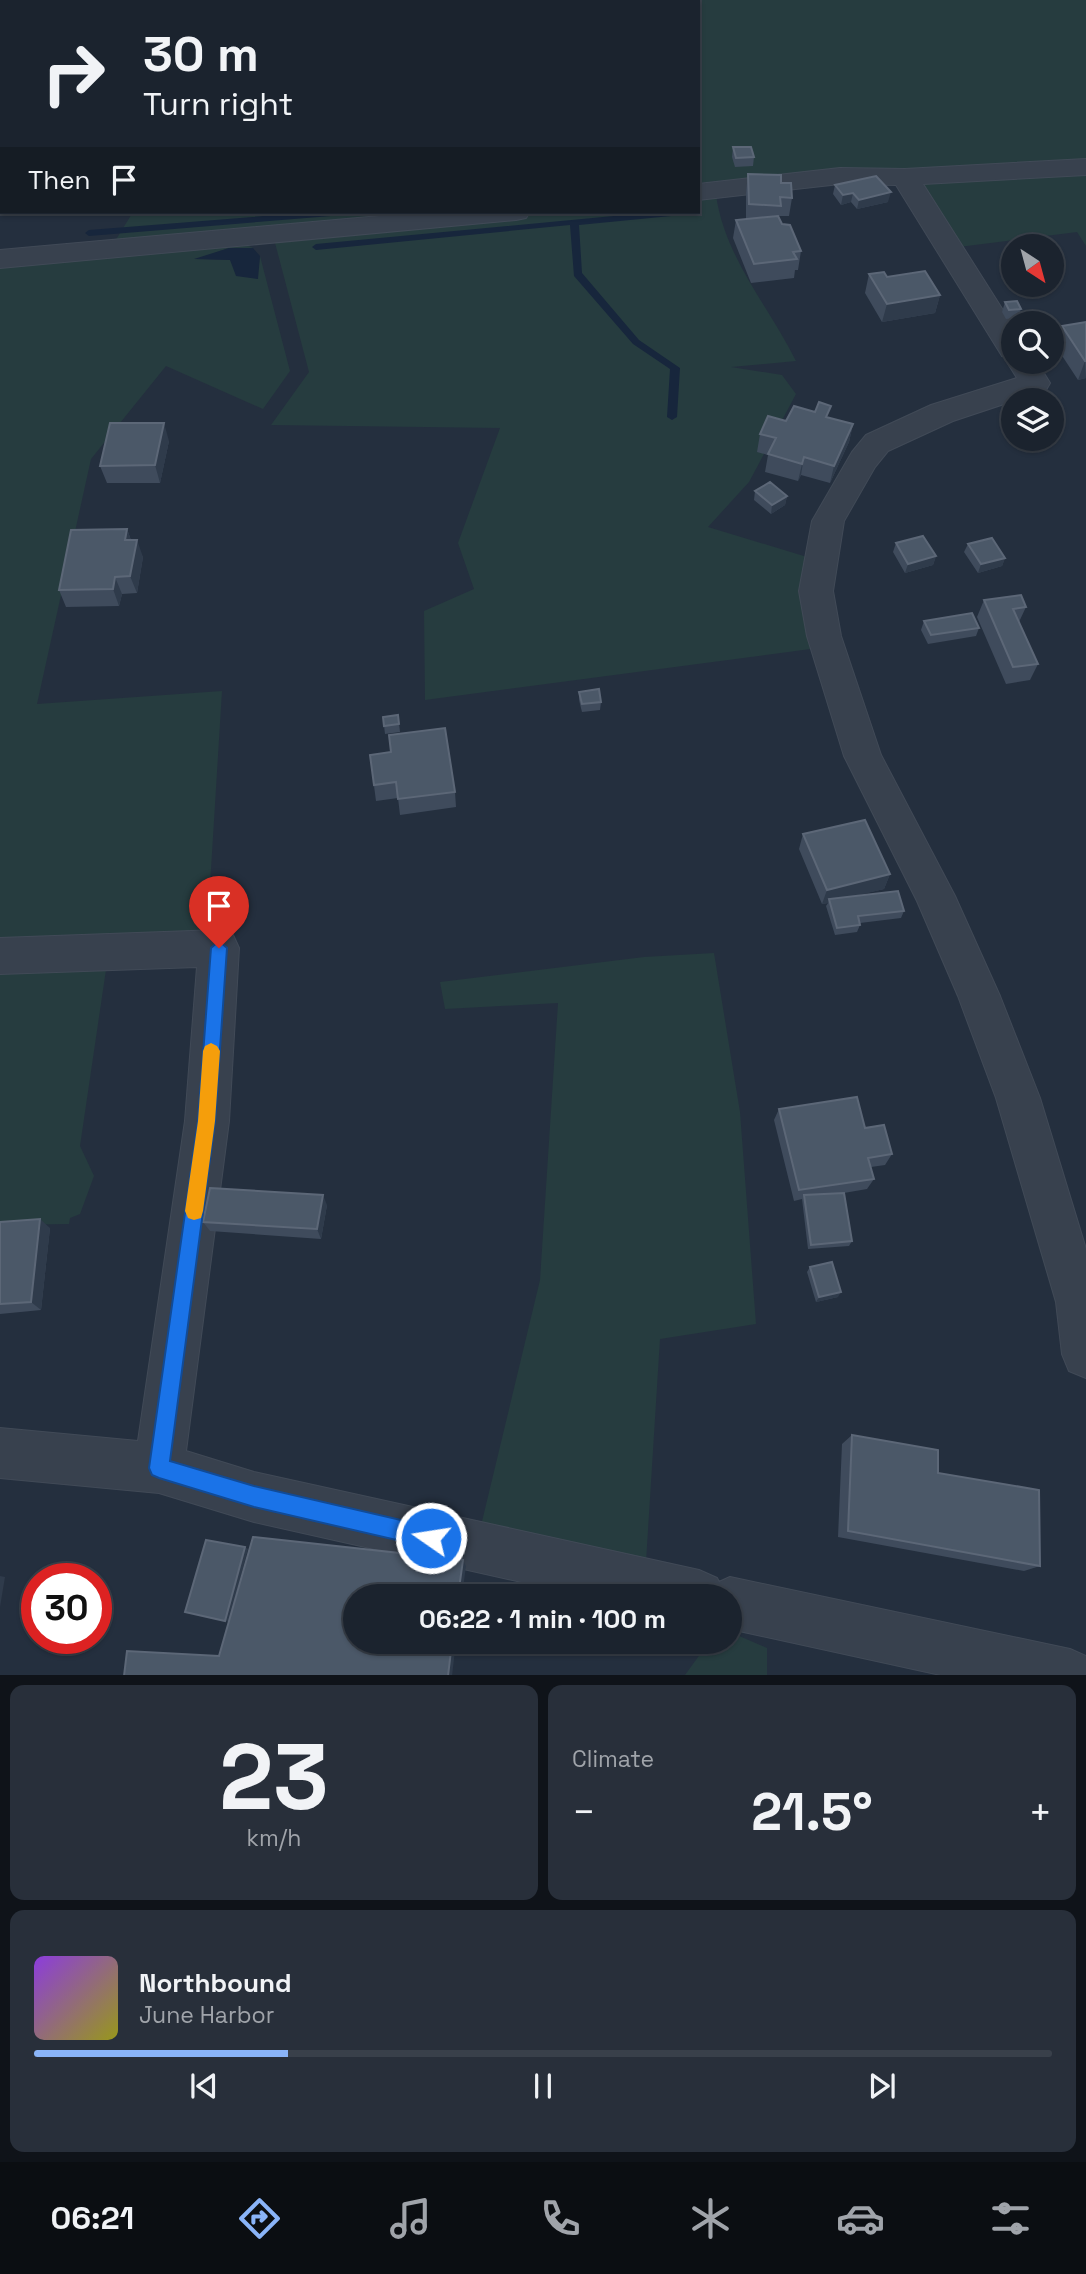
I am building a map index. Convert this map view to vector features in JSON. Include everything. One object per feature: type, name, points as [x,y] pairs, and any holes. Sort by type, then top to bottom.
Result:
[{"type":"street","points":[[700,192],[840,176],[905,177],[1086,167]]},
{"type":"street","points":[[905,177],[1001,330]]},
{"type":"street","points":[[0,259],[494,214]]},
{"type":"street","points":[[1029,374],[1035,383],[942,413],[877,443],[863,460],[828,521],[816,591],[824,636],[863,756],[935,896],[979,996],[1018,1098],[1079,1302],[1086,1354]]},
{"type":"street","points":[[0,956],[219,948],[206,1121],[159,1468]]},
{"type":"street","points":[[0,1453],[159,1468],[254,1497],[645,1584]]},
{"type":"street","points":[[742,1605],[1070,1675]]},
{"type":"green space","points":[[700,0],[1086,0],[1086,161],[918,172],[831,170],[700,183]]},
{"type":"green space","points":[[1086,173],[1086,246],[1077,232],[1001,234],[1001,242],[959,247],[920,188],[927,182]]},
{"type":"green space","points":[[716,195],[728,240],[796,361],[731,367],[782,375],[796,394],[749,482],[708,527],[807,557],[818,648],[425,700],[424,611],[474,589],[458,543],[500,428],[271,425],[309,372],[274,239],[526,214],[700,214],[700,196]]},
{"type":"green space","points":[[132,214],[426,214],[112,246]]},
{"type":"green space","points":[[242,243],[253,248],[229,248],[197,259],[230,260],[257,279],[260,256],[290,371],[263,409],[166,366],[91,459],[37,704],[222,691],[207,934],[0,940],[0,263]]},
{"type":"green space","points":[[714,953],[740,1112],[756,1324],[660,1339],[646,1562],[479,1534],[540,1280],[558,1003],[445,1009],[440,982],[644,957]]},
{"type":"green space","points":[[107,963],[80,1146],[94,1176],[80,1214],[70,1218],[69,1224],[0,1225],[0,968]]},
{"type":"green space","points":[[742,1637],[767,1648],[767,1675],[685,1675],[700,1654],[742,1654]]},
{"type":"water","points":[[229,248],[253,248],[260,256],[258,279],[236,276],[230,260],[194,259]]},
{"type":"building","points":[[733,147],[751,147],[754,157],[736,158]]},
{"type":"building","points":[[748,174],[781,175],[781,183],[791,183],[792,198],[780,197],[781,206],[749,204]]},
{"type":"building","points":[[876,176],[891,192],[859,200],[853,193],[843,195],[835,185]]},
{"type":"building","points":[[778,216],[782,224],[790,225],[801,251],[793,252],[797,259],[754,264],[736,220]]},
{"type":"building","points":[[925,271],[940,295],[887,304],[869,274],[884,272],[887,277]]},
{"type":"building","points":[[1017,301],[1021,309],[1009,310],[1005,302]]},
{"type":"building","points":[[1086,322],[1086,361],[1064,329],[1064,326]]},
{"type":"building","points":[[819,402],[831,406],[826,417],[853,424],[834,466],[804,457],[802,464],[768,454],[776,438],[760,434],[768,416],[786,421],[794,406],[815,412]]},
{"type":"building","points":[[110,423],[164,423],[155,465],[100,466]]},
{"type":"building","points":[[770,482],[787,496],[772,505],[755,491]]},
{"type":"building","points":[[127,529],[125,540],[137,540],[130,576],[115,577],[113,589],[59,590],[71,530]]},
{"type":"building","points":[[923,536],[936,556],[908,564],[896,543]]},
{"type":"building","points":[[992,538],[1005,558],[981,564],[968,544]]},
{"type":"building","points":[[1021,595],[1026,607],[1013,609],[1038,664],[1013,667],[984,600]]},
{"type":"building","points":[[972,613],[979,628],[931,635],[924,621]]},
{"type":"building","points":[[599,689],[601,702],[582,704],[579,692]]},
{"type":"building","points":[[398,715],[399,724],[384,726],[383,717]]},
{"type":"building","points":[[445,728],[455,792],[398,799],[396,782],[374,785],[370,755],[391,752],[389,735]]},
{"type":"building","points":[[865,820],[890,874],[827,890],[803,834]]},
{"type":"building","points":[[898,891],[904,911],[858,916],[860,925],[837,928],[829,899]]},
{"type":"building","points":[[857,1097],[865,1128],[884,1125],[892,1154],[868,1158],[874,1179],[799,1190],[779,1109]]},
{"type":"building","points":[[210,1188],[323,1195],[317,1229],[203,1222]]},
{"type":"building","points":[[844,1193],[852,1241],[811,1245],[804,1195]]},
{"type":"building","points":[[40,1219],[31,1302],[0,1304],[0,1222]]},
{"type":"building","points":[[832,1262],[841,1292],[819,1297],[810,1267]]},
{"type":"building","points":[[852,1435],[938,1450],[938,1473],[1039,1490],[1040,1566],[848,1531]]},
{"type":"building","points":[[253,1537],[463,1560],[460,1584],[343,1584],[343,1654],[451,1654],[448,1675],[124,1675],[127,1651],[219,1656]]},
{"type":"building","points":[[206,1540],[245,1547],[225,1621],[185,1612]]},
{"type":"waterway","points":[[89,233],[319,214]]},
{"type":"waterway","points":[[574,222],[661,214]]},
{"type":"waterway","points":[[316,247],[574,222]]},
{"type":"waterway","points":[[574,222],[577,274],[636,342],[675,368],[672,417]]},
{"type":"slow traffic","points":[[194,1211],[206,1121],[211,1051]]},
{"type":"route","points":[[219,948],[206,1121],[159,1468],[254,1497],[431,1538]]}]
